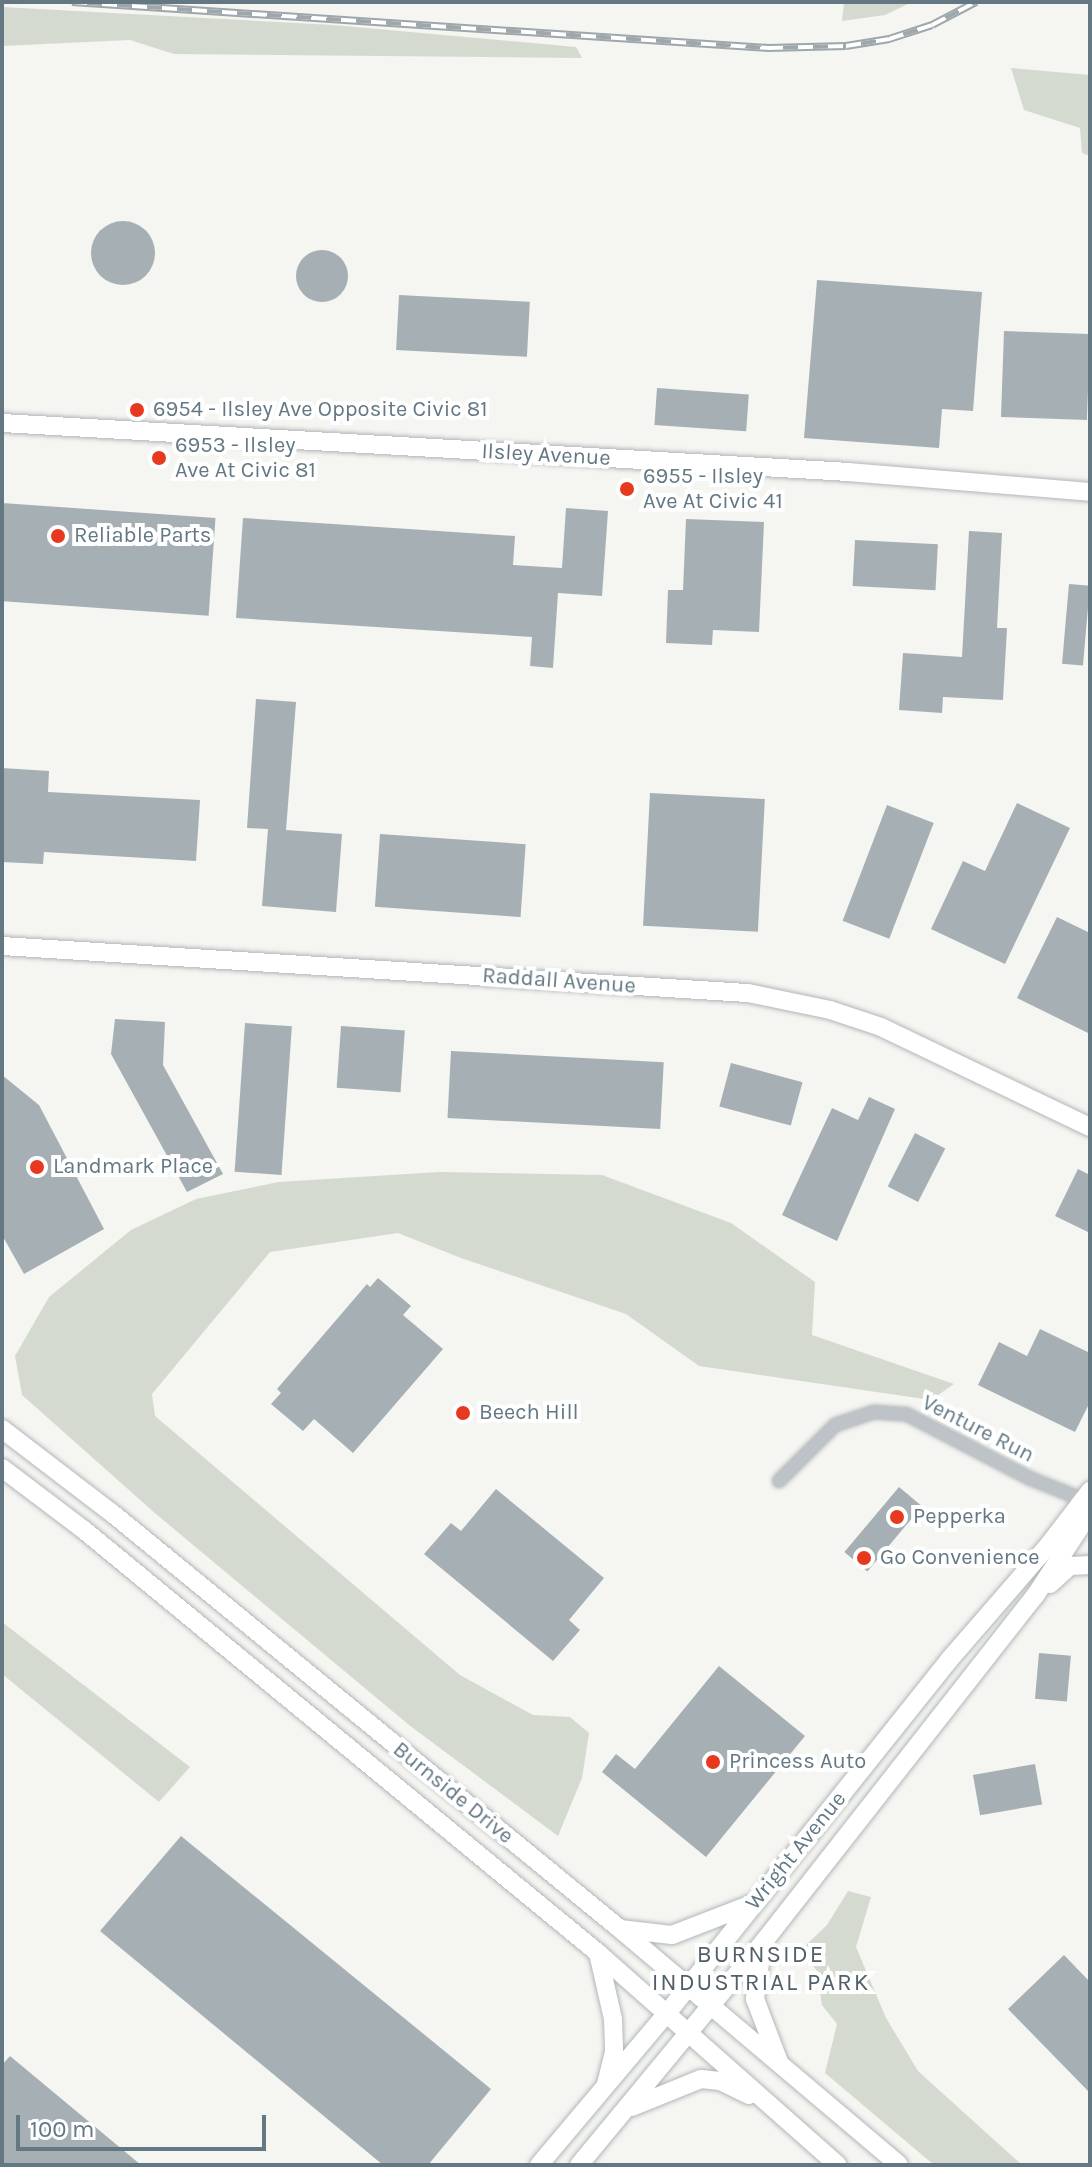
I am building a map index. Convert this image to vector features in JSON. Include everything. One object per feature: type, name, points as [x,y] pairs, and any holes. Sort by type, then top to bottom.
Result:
[{"type":"main road","name":"Ilsley Avenue","points":[[2,423],[801,469],[1090,492]]},
{"type":"main road","name":"Raddall Avenue","points":[[2,946],[748,993],[830,1010],[881,1027],[1090,1127]]},
{"type":"main road","name":"Burnside Drive","points":[[2,1429],[112,1513],[620,1929],[899,2165]]},
{"type":"main road","name":"Burnside Drive","points":[[2,1468],[84,1530],[598,1953],[838,2165]]},
{"type":"main road","name":"Wright Avenue","points":[[579,2165],[765,1940],[1035,1596],[1083,1523],[1087,1496]]},
{"type":"main road","name":"Wright Avenue","points":[[539,2165],[688,1988],[949,1660],[1087,1496]]},
{"type":"main road","points":[[1035,1596],[1070,1566],[1090,1565]]},
{"type":"main road","points":[[949,1660],[956,1675],[951,1704]]},
{"type":"main road","points":[[620,1929],[672,1935],[754,1903]]},
{"type":"main road","points":[[765,1940],[757,1967],[755,1999],[780,2065]]},
{"type":"main road","points":[[598,1953],[613,2019],[614,2052],[604,2089]]},
{"type":"main road","points":[[626,2109],[701,2079],[720,2081],[762,2100]]},
{"type":"street","name":"Venture Run","points":[[779,1481],[835,1425],[874,1412],[906,1414],[1029,1478],[1087,1496]]},
{"type":"shaded area","points":[[844,2],[912,2],[885,15],[842,21]]},
{"type":"shaded area","points":[[2,7],[333,25],[576,47],[582,58],[174,54],[130,40],[2,46]]},
{"type":"shaded area","points":[[1011,68],[1090,75],[1090,156],[1082,153],[1080,128],[1024,110]]},
{"type":"shaded area","points":[[439,1172],[602,1175],[731,1223],[815,1282],[812,1335],[954,1384],[931,1400],[699,1366],[626,1314],[461,1258],[398,1233],[270,1252],[152,1394],[155,1416],[460,1675],[533,1715],[570,1717],[589,1733],[582,1778],[558,1836],[409,1725],[156,1514],[22,1395],[15,1356],[49,1297],[131,1230],[196,1199],[279,1182]]},
{"type":"shaded area","points":[[2,1622],[190,1767],[159,1802],[2,1674]]},
{"type":"shaded area","points":[[848,1891],[871,1897],[856,1947],[886,2018],[918,2071],[1022,2165],[934,2165],[825,2073],[837,2024],[822,2005],[817,1971],[801,1950],[827,1925]]},
{"type":"building","points":[[123,221],[146,230],[155,253],[146,276],[123,285],[100,276],[91,253],[100,230]]},
{"type":"building","points":[[322,250],[341,257],[348,276],[341,295],[322,302],[303,295],[296,276],[303,257]]},
{"type":"building","points":[[817,280],[982,292],[973,411],[942,409],[939,448],[804,438]]},
{"type":"building","points":[[399,295],[530,302],[527,357],[396,350]]},
{"type":"building","points":[[1004,331],[1090,334],[1087,420],[1001,417]]},
{"type":"building","points":[[657,388],[749,394],[746,431],[654,425]]},
{"type":"building","points":[[2,503],[215,518],[209,616],[2,601]]},
{"type":"building","points":[[566,508],[608,511],[602,596],[558,593],[553,668],[530,666],[532,637],[236,618],[243,518],[515,536],[513,565],[562,568]]},
{"type":"building","points":[[686,519],[764,522],[759,632],[713,630],[712,645],[666,643],[668,590],[683,590]]},
{"type":"building","points":[[969,531],[1002,533],[997,628],[1007,628],[1003,700],[943,697],[942,713],[899,710],[903,653],[962,657]]},
{"type":"building","points":[[855,540],[938,544],[935,590],[853,586]]},
{"type":"building","points":[[1069,584],[1090,586],[1083,666],[1062,664]]},
{"type":"building","points":[[256,699],[296,702],[286,830],[342,834],[336,912],[262,906],[268,829],[247,828]]},
{"type":"building","points":[[2,768],[49,771],[48,792],[200,800],[196,861],[44,852],[43,864],[2,862]]},
{"type":"building","points":[[650,793],[765,799],[758,932],[643,926]]},
{"type":"building","points":[[1017,803],[1070,828],[1005,964],[931,929],[963,861],[985,871]]},
{"type":"building","points":[[887,805],[934,823],[889,939],[843,921]]},
{"type":"building","points":[[380,834],[526,844],[521,917],[375,907]]},
{"type":"building","points":[[1057,917],[1090,933],[1090,1034],[1017,998]]},
{"type":"building","points":[[115,1019],[165,1022],[163,1065],[223,1174],[187,1192],[111,1054]]},
{"type":"building","points":[[245,1023],[292,1026],[281,1175],[235,1172]]},
{"type":"building","points":[[341,1026],[405,1030],[401,1092],[337,1088]]},
{"type":"building","points":[[451,1051],[664,1062],[660,1129],[447,1118]]},
{"type":"building","points":[[731,1063],[802,1082],[791,1126],[719,1106]]},
{"type":"building","name":"Landmark Place","points":[[2,1075],[39,1105],[104,1229],[24,1274],[2,1235]]},
{"type":"building","points":[[869,1097],[895,1109],[837,1241],[782,1215],[832,1108],[858,1120]]},
{"type":"building","points":[[915,1133],[945,1148],[918,1202],[888,1186]]},
{"type":"building","points":[[1078,1169],[1090,1175],[1090,1233],[1055,1216]]},
{"type":"building","points":[[378,1278],[411,1306],[403,1315],[443,1349],[353,1453],[314,1419],[303,1431],[271,1404],[281,1393],[277,1389],[367,1284],[370,1287]]},
{"type":"building","points":[[1040,1329],[1090,1353],[1090,1402],[1075,1432],[978,1385],[999,1342],[1027,1356]]},
{"type":"building","points":[[899,1487],[922,1506],[867,1571],[844,1552]]},
{"type":"building","points":[[496,1489],[604,1578],[569,1620],[580,1630],[553,1661],[424,1554],[451,1523],[461,1531]]},
{"type":"building","points":[[1039,1653],[1071,1656],[1067,1702],[1035,1699]]},
{"type":"building","name":"Princess Auto","points":[[719,1666],[805,1736],[706,1857],[602,1772],[616,1754],[635,1769]]},
{"type":"building","points":[[1035,1764],[1042,1804],[980,1815],[973,1775]]},
{"type":"building","points":[[181,1836],[491,2089],[428,2165],[383,2165],[100,1931]]},
{"type":"building","points":[[1064,1955],[1090,1982],[1090,2093],[1008,2009]]},
{"type":"building","points":[[10,2056],[141,2165],[2,2165],[2,2065]]},
{"type":"railway","points":[[72,2],[768,48],[846,46],[889,39],[932,25],[976,2]]},
{"type":"place","name":"6954 - Ilsley Ave Opposite Civic 81","points":[[137,410]]},
{"type":"place","name":"6953 - Ilsley Ave At Civic 81","points":[[159,458]]},
{"type":"place","name":"6955 - Ilsley Ave At Civic 41","points":[[627,489]]},
{"type":"place","name":"Reliable Parts","points":[[58,536]]},
{"type":"place","name":"Landmark Place","points":[[37,1167]]},
{"type":"place","name":"Beech Hill","points":[[463,1413]]},
{"type":"place","name":"Pepperka","points":[[897,1517]]},
{"type":"place","name":"Go Convenience","points":[[864,1558]]},
{"type":"place","name":"Princess Auto","points":[[713,1762]]},
{"type":"district","name":"BURNSIDE INDUSTRIAL PARK","points":[[761,1969]]}]
